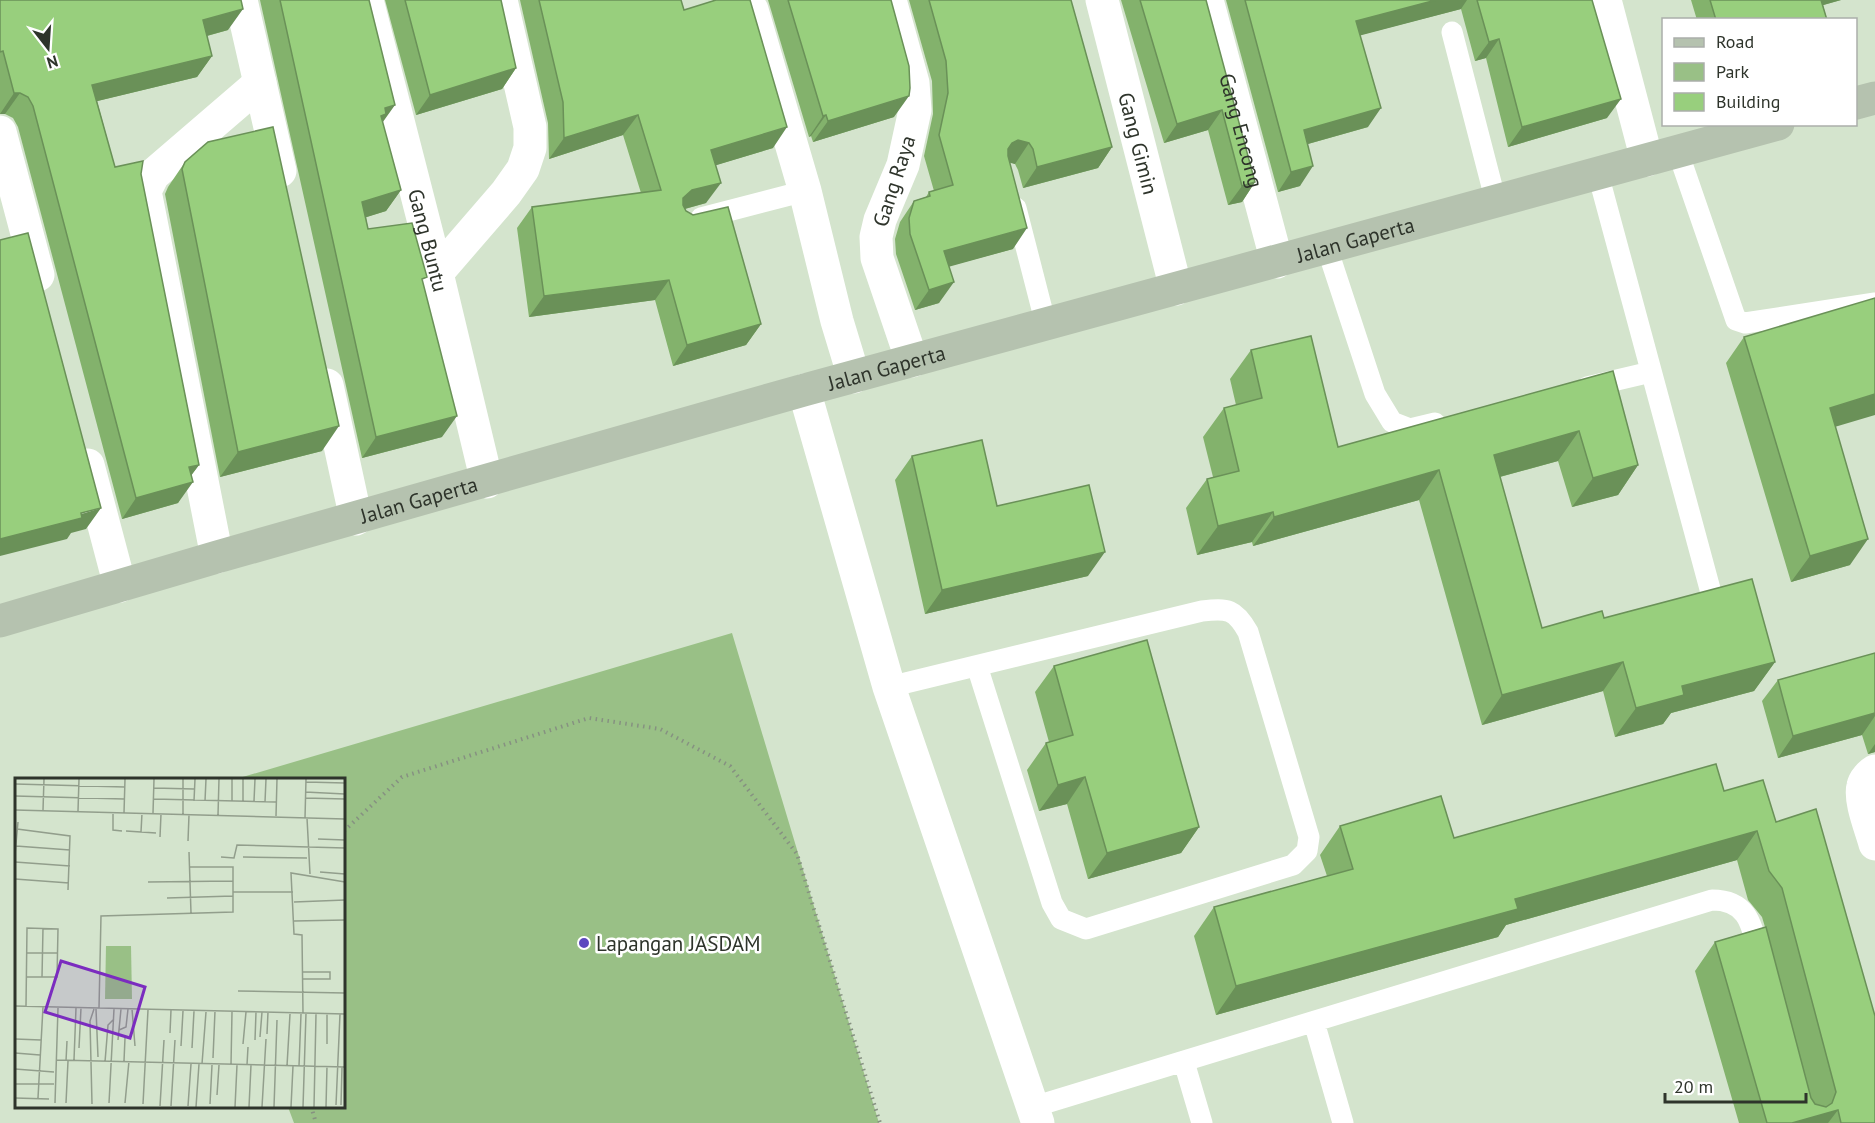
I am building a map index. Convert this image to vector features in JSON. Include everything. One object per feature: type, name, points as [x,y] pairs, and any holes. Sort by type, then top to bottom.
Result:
[{"type":"street","points":[[241,0],[287,202]]},
{"type":"street","name":"Gang Buntu","points":[[367,0],[437,273],[487,482]]},
{"type":"street","points":[[437,273],[506,193],[523,169],[530,148],[531,127],[501,0]]},
{"type":"street","points":[[746,0],[752,10],[805,191],[837,321],[854,377]]},
{"type":"street","name":"Gang Raya","points":[[890,0],[914,82],[915,110],[903,165],[880,220],[876,247],[877,258],[912,361]]},
{"type":"street","name":"Gang Gimin","points":[[1102,0],[1176,289]]},
{"type":"street","name":"Gang Encong","points":[[1207,0],[1277,262]]},
{"type":"street","points":[[1605,0],[1662,156]]},
{"type":"street","points":[[217,557],[145,191],[153,175],[260,83]]},
{"type":"street","points":[[1857,103],[1875,98]]},
{"type":"street","name":"Jalan Gaperta","points":[[0,621],[804,390],[1771,126]]},
{"type":"street","points":[[0,132],[45,303]]},
{"type":"street","points":[[321,360],[356,519]]},
{"type":"street","points":[[804,390],[889,687],[1036,1115]]},
{"type":"street","points":[[81,439],[120,586]]},
{"type":"street","points":[[1875,771],[1869,775],[1863,786],[1864,803],[1875,844]]},
{"type":"lane","points":[[1452,32],[1496,201]]},
{"type":"lane","points":[[1662,156],[1736,320],[1745,323],[1875,303]]},
{"type":"lane","points":[[1598,174],[1710,589]]},
{"type":"lane","points":[[1009,184],[1046,324]]},
{"type":"lane","points":[[681,223],[805,191]]},
{"type":"lane","points":[[1327,248],[1375,394],[1392,422],[1410,429],[1456,418]]},
{"type":"lane","points":[[1571,391],[1651,372]]},
{"type":"lane","points":[[889,687],[1202,611],[1220,609],[1233,612],[1248,632],[1309,837],[1307,851],[1293,865],[1086,929],[1061,919],[1052,903],[977,666]]},
{"type":"lane","points":[[1036,1115],[1184,1062],[1712,900],[1722,900],[1733,904],[1750,920],[1765,976]]},
{"type":"lane","points":[[1314,1022],[1343,1123]]},
{"type":"lane","points":[[1184,1062],[1202,1123]]},
{"type":"path","points":[[345,830],[402,777],[589,718],[660,729],[730,766],[797,854],[880,1123]]},
{"type":"path","points":[[311,1108],[316,1123]]},
{"type":"green space","name":"Lapangan JASDAM","points":[[732,633],[879,1123],[294,1123],[288,1108],[345,1108],[345,778],[239,778]]},
{"type":"building","points":[[0,0],[241,0],[243,9],[203,20],[212,56],[92,85],[115,167],[143,161],[141,174],[199,465],[189,467],[193,482],[136,498],[33,106],[28,97],[14,93],[3,51],[0,52]]},
{"type":"building","points":[[280,0],[369,0],[395,105],[385,108],[386,114],[381,116],[401,190],[362,202],[368,229],[412,223],[427,277],[422,279],[457,416],[376,437]]},
{"type":"building","points":[[405,0],[501,0],[516,68],[430,95]]},
{"type":"building","points":[[539,0],[681,0],[684,10],[716,0],[750,0],[787,127],[711,150],[721,183],[692,190],[683,198],[683,205],[686,211],[693,215],[728,207],[761,324],[687,345],[669,280],[544,296],[532,207],[661,190],[638,115],[564,138],[563,102]]},
{"type":"building","points":[[788,0],[891,0],[909,66],[909,96],[828,121],[826,115],[823,116]]},
{"type":"building","points":[[929,0],[1071,0],[1112,147],[1037,167],[1033,149],[1029,143],[1018,140],[1012,143],[1008,149],[1008,156],[1027,228],[944,251],[954,282],[929,290],[910,234],[909,218],[914,201],[930,196],[929,192],[953,185],[939,135],[948,93],[946,61]]},
{"type":"building","points":[[1140,0],[1206,0],[1255,182],[1242,186],[1222,110],[1177,124]]},
{"type":"building","points":[[1245,0],[1436,0],[1356,21],[1381,108],[1304,130],[1313,166],[1291,172]]},
{"type":"building","points":[[1477,0],[1592,0],[1621,99],[1522,127],[1499,39],[1489,42]]},
{"type":"building","points":[[1710,0],[1821,0],[1826,18],[1715,18]]},
{"type":"building","points":[[273,127],[339,426],[238,452],[182,169],[185,162],[208,142]]},
{"type":"building","points":[[28,233],[101,508],[81,513],[82,518],[0,539],[0,240]]},
{"type":"building","points":[[1875,298],[1875,394],[1830,408],[1868,539],[1810,556],[1744,337]]},
{"type":"building","points":[[1311,336],[1338,447],[1613,371],[1638,465],[1593,478],[1579,431],[1494,455],[1542,628],[1602,611],[1604,618],[1752,579],[1775,662],[1682,686],[1684,695],[1636,708],[1623,662],[1502,695],[1439,470],[1274,517],[1273,512],[1218,526],[1207,479],[1239,471],[1224,408],[1262,398],[1251,350]]},
{"type":"building","points":[[982,440],[997,506],[1089,485],[1105,552],[942,590],[912,456]]},
{"type":"building","points":[[1147,640],[1199,827],[1107,853],[1085,777],[1058,785],[1046,743],[1073,735],[1054,666]]},
{"type":"building","points":[[1875,653],[1875,713],[1793,736],[1778,680]]},
{"type":"building","points":[[1716,764],[1724,791],[1763,780],[1776,822],[1816,809],[1875,1016],[1875,1123],[1841,1123],[1838,1110],[1792,1123],[1767,1123],[1715,942],[1766,927],[1811,1098],[1815,1104],[1826,1107],[1832,1103],[1836,1092],[1782,888],[1769,871],[1757,831],[1515,899],[1518,909],[1236,986],[1214,907],[1353,869],[1340,826],[1441,796],[1454,838]]},
{"type":"place","name":"Lapangan JASDAM","points":[[584,943]]}]
